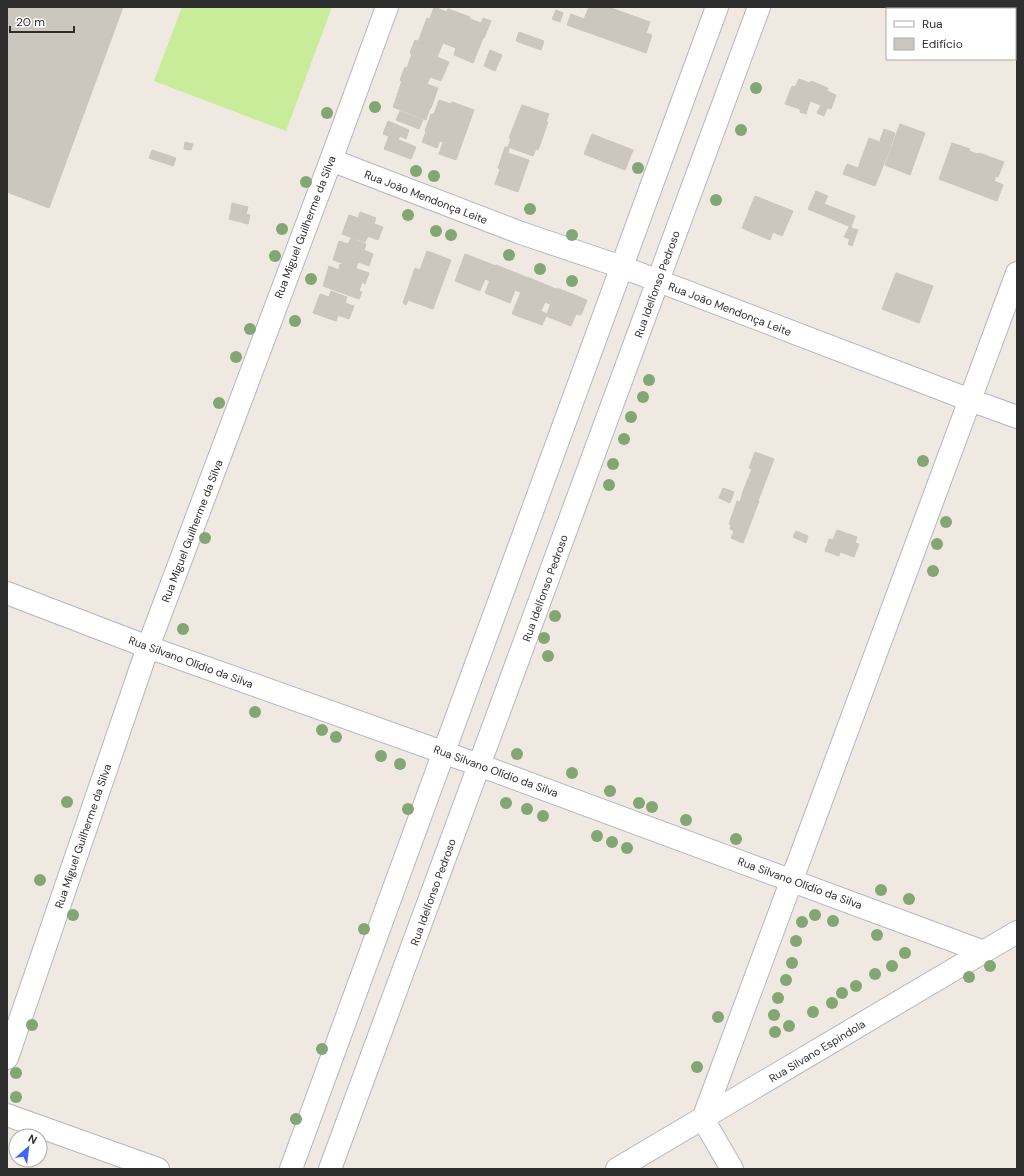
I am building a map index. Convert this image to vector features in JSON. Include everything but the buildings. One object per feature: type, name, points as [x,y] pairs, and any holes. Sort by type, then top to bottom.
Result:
[{"type":"street","name":"Rua Miguel Guilherme da Silva","points":[[7,1058],[148,647],[387,7]]},
{"type":"street","points":[[291,1169],[717,7]]},
{"type":"street","name":"Rua Idelfonso Pedroso","points":[[330,1169],[759,7]]},
{"type":"street","name":"Rua João Mendonça Leite","points":[[331,160],[521,232],[622,267],[657,282],[1017,417]]},
{"type":"street","points":[[732,1169],[703,1118],[1017,273]]},
{"type":"street","name":"Rua Silvano Olídio da Silva","points":[[7,592],[148,647],[479,765],[984,952]]},
{"type":"street","name":"Rua Silvano Espindola","points":[[617,1169],[1017,932]]},
{"type":"street","points":[[7,1115],[158,1169]]},
{"type":"green space","points":[[182,7],[332,7],[286,131],[154,81]]}]
